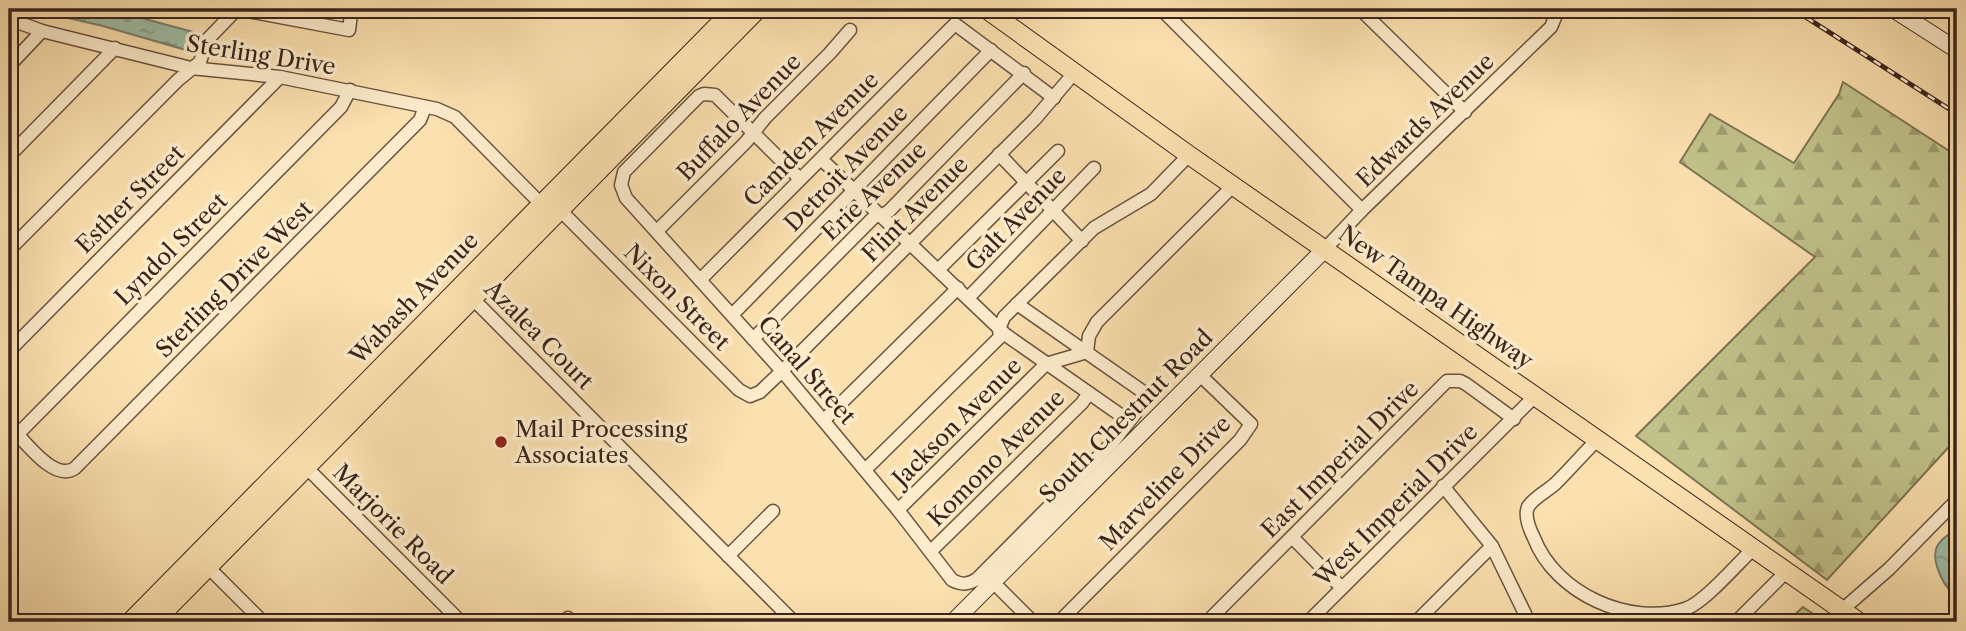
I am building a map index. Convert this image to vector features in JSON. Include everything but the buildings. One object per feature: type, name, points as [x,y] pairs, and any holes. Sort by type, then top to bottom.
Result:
[{"type":"main road","name":"Wabash Avenue","points":[[154,622],[202,561],[294,456],[734,9]]},
{"type":"main road","name":"Wabash Avenue","points":[[130,622],[308,468],[758,9]]},
{"type":"main road","name":"New Tampa Highway","points":[[986,9],[1233,186],[1859,622]]},
{"type":"main road","points":[[645,98],[659,111]]},
{"type":"street","points":[[221,9],[236,9],[349,30],[351,14],[346,9]]},
{"type":"street","points":[[9,250],[200,62],[207,40],[236,9]]},
{"type":"street","points":[[1161,9],[1362,210]]},
{"type":"street","points":[[1360,9],[1465,112]]},
{"type":"street","points":[[1893,9],[1957,50]]},
{"type":"street","name":"Edwards Avenue","points":[[1325,249],[1465,112],[1555,15]]},
{"type":"street","points":[[9,19],[42,31],[9,66]]},
{"type":"street","name":"Camden Avenue","points":[[700,280],[955,24],[990,50]]},
{"type":"street","name":"Buffalo Avenue","points":[[657,231],[754,134],[765,118],[830,53],[849,30]]},
{"type":"street","name":"Sterling Drive","points":[[42,31],[191,68],[280,77],[425,107],[455,117],[541,204]]},
{"type":"street","points":[[9,156],[115,48]]},
{"type":"street","points":[[990,50],[1054,98]]},
{"type":"street","name":"Detroit Avenue","points":[[732,315],[984,60],[990,50]]},
{"type":"street","name":"Flint Avenue","points":[[782,372],[1054,98],[1075,72]]},
{"type":"street","name":"Erie Avenue","points":[[753,339],[875,216],[889,211],[1024,74]]},
{"type":"street","name":"Esther Street","points":[[9,351],[280,77]]},
{"type":"street","name":"Lyndol Street","points":[[13,430],[341,107],[350,90]]},
{"type":"street","name":"Canal Street","points":[[754,134],[715,95],[699,96],[624,172],[621,184],[623,193],[824,420],[952,580],[961,584],[977,579],[1113,442],[1129,421]]},
{"type":"street","name":"Sterling Drive West","points":[[13,430],[52,469],[65,473],[75,468],[421,120],[425,107]]},
{"type":"street","points":[[754,134],[800,179]]},
{"type":"street","points":[[939,269],[1058,150]]},
{"type":"street","points":[[999,154],[1082,241]]},
{"type":"street","points":[[864,470],[1000,337],[999,329],[1004,317],[1082,241],[1102,223],[1151,194],[1189,155]]},
{"type":"street","points":[[821,159],[999,329],[1129,421],[1149,397],[1017,304]]},
{"type":"street","name":"Galt Avenue","points":[[968,298],[1094,168]]},
{"type":"street","points":[[1087,352],[1089,337],[1097,322],[1233,186]]},
{"type":"street","name":"Nixon Street","points":[[541,204],[561,211],[745,394],[755,395],[782,372]]},
{"type":"street","name":"South Chestnut Road","points":[[956,619],[1325,249]]},
{"type":"street","name":"Azalea Court","points":[[460,286],[794,622]]},
{"type":"street","points":[[824,420],[958,288]]},
{"type":"street","points":[[1046,364],[1087,352]]},
{"type":"street","name":"Jackson Avenue","points":[[898,510],[1046,364]]},
{"type":"street","name":"Marveline Drive","points":[[1059,622],[1240,440],[1251,424],[1199,374]]},
{"type":"street","name":"East Imperial Drive","points":[[1207,622],[1447,381],[1466,384],[1514,419]]},
{"type":"street","name":"Komono Avenue","points":[[931,551],[1082,403],[1089,393]]},
{"type":"street","name":"West Imperial Drive","points":[[1308,622],[1534,397]]},
{"type":"street","points":[[1597,440],[1556,483],[1529,506],[1527,515],[1535,543],[1544,557],[1562,577],[1578,589],[1610,607],[1627,611],[1649,613],[1682,610],[1693,605],[1712,589],[1753,549]]},
{"type":"street","name":"Marjorie Road","points":[[294,456],[461,622]]},
{"type":"street","points":[[1443,486],[1492,546],[1530,622]]},
{"type":"street","points":[[1842,610],[1889,569],[1957,500]]},
{"type":"street","points":[[728,556],[773,511]]},
{"type":"street","points":[[1292,537],[1342,588]]},
{"type":"street","points":[[1416,622],[1492,546]]},
{"type":"street","points":[[202,561],[263,622]]},
{"type":"street","points":[[1736,622],[1787,571]]},
{"type":"street","points":[[993,582],[1033,622]]},
{"type":"green space","points":[[1843,82],[1957,156],[1957,438],[1827,580],[1636,436],[1815,257],[1680,162],[1710,114],[1794,163],[1839,94]]},
{"type":"green space","points":[[1803,607],[1825,622],[1787,622]]},
{"type":"water","points":[[29,9],[116,9],[205,35],[193,52],[103,26]]},
{"type":"water","points":[[1952,532],[1957,532],[1957,595],[1944,582],[1935,555],[1938,544]]},
{"type":"railway","points":[[1793,9],[1957,114]]},
{"type":"place","name":"Mail Processing Associates","points":[[501,442]]}]
